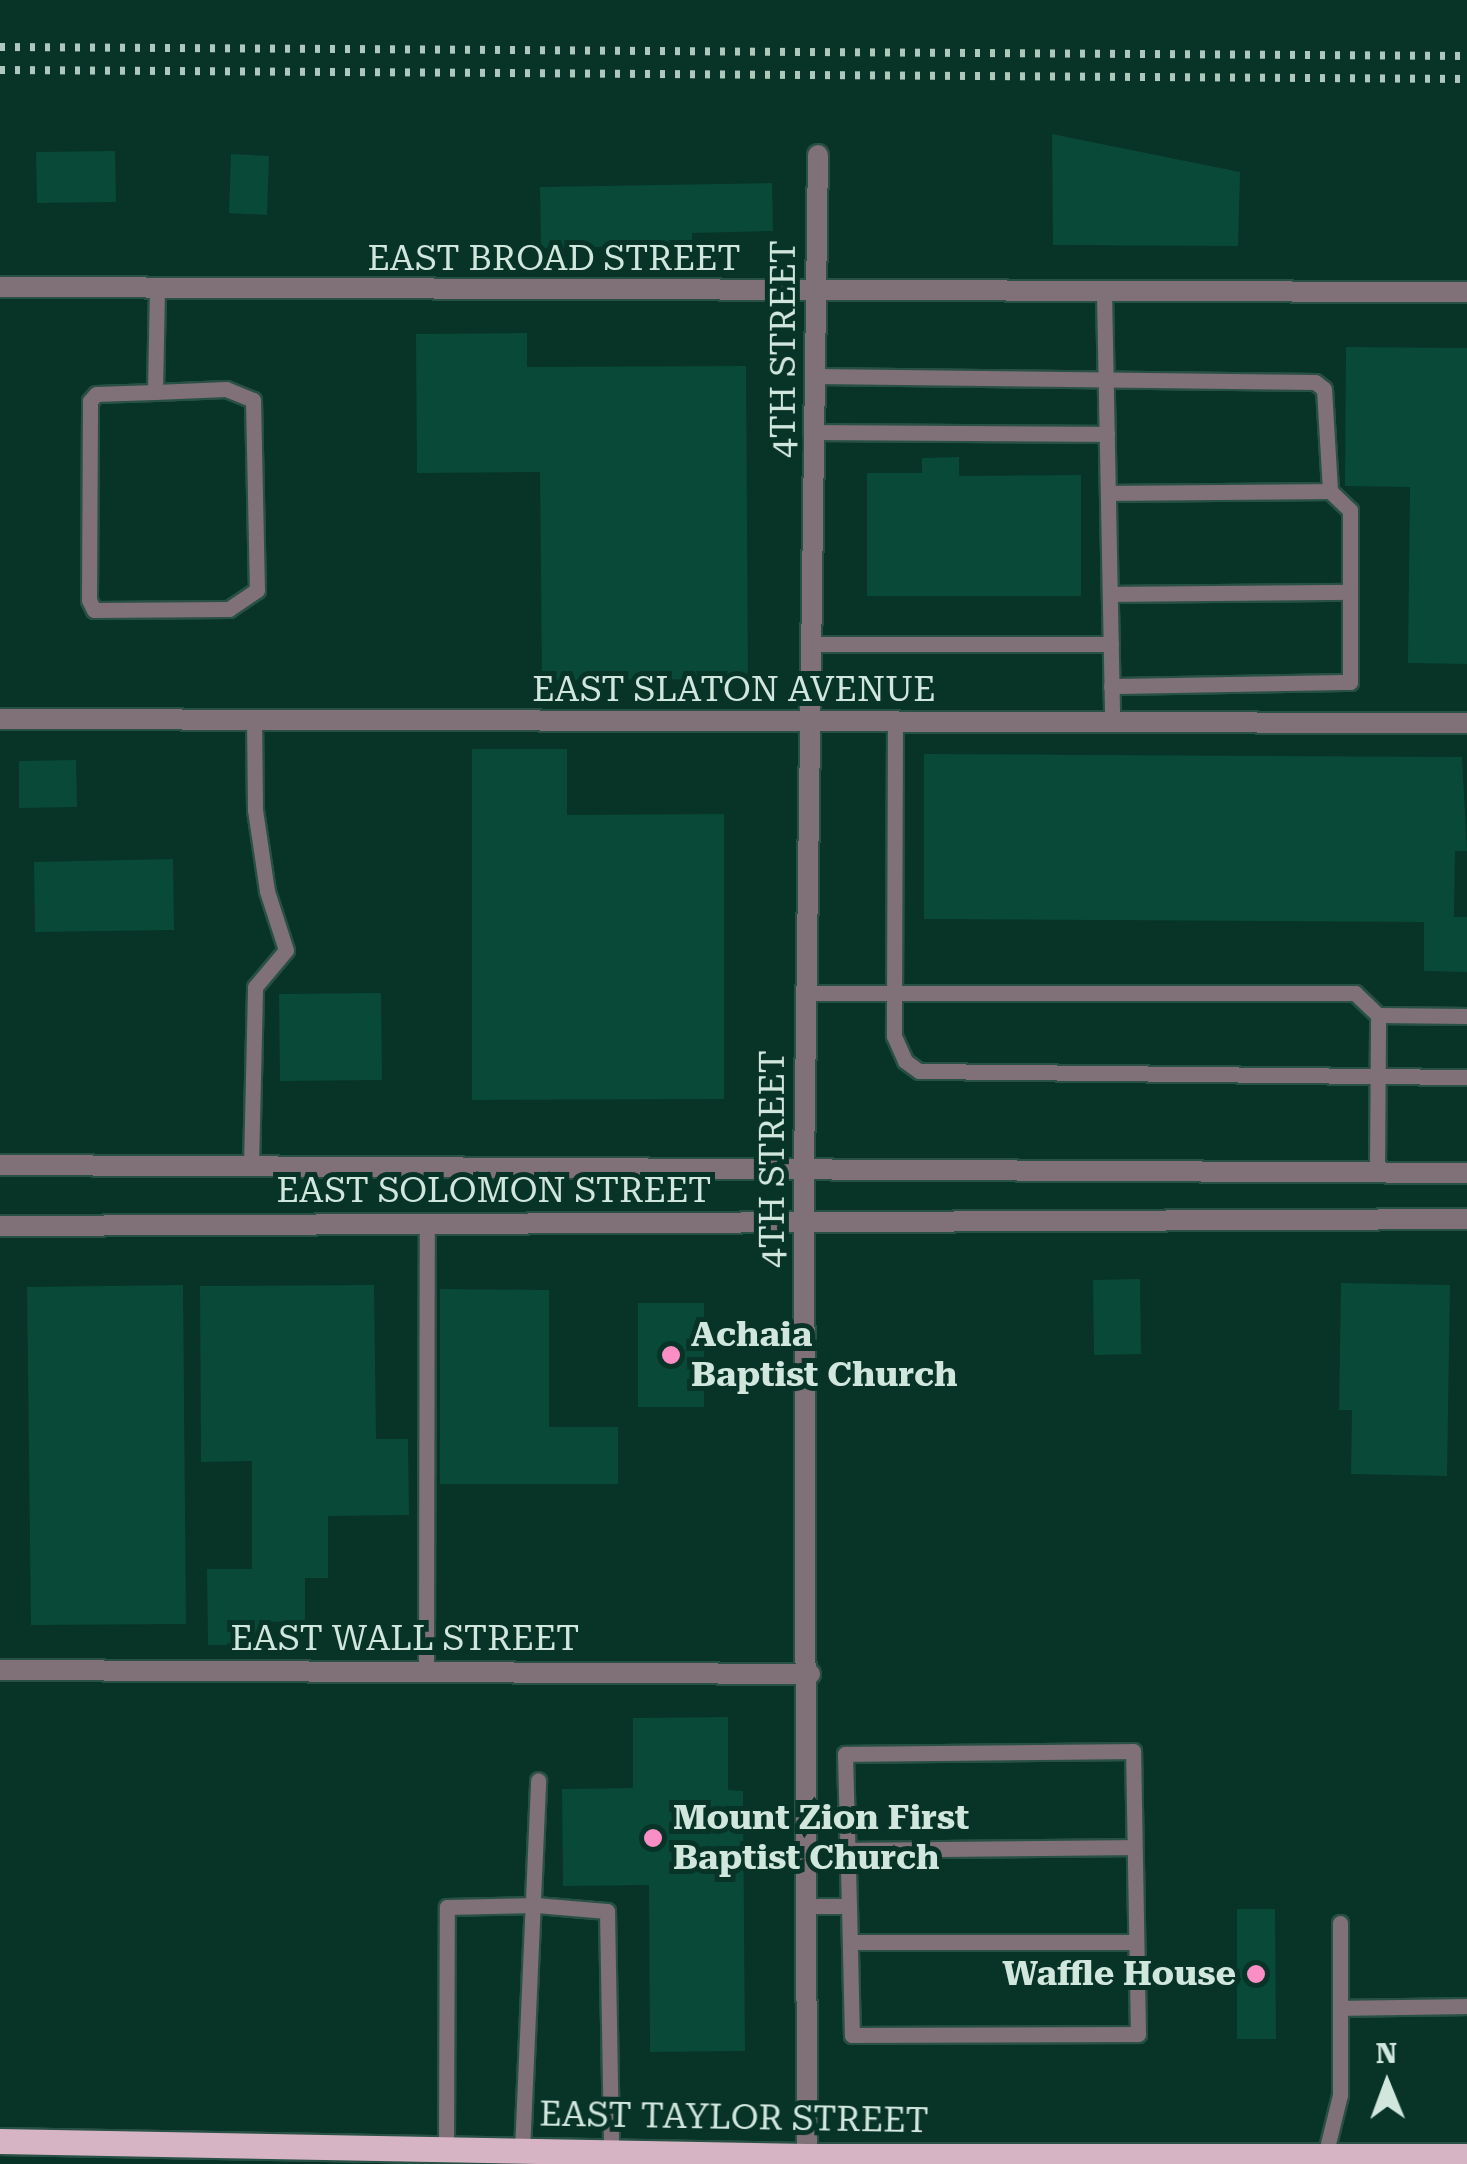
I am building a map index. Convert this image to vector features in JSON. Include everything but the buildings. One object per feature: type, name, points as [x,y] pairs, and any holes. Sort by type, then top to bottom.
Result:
[{"type":"main road","name":"EAST TAYLOR STREET","points":[[0,2141],[611,2152],[807,2160],[1324,2160],[1467,2156]]},
{"type":"street","name":"4TH STREET","points":[[807,2160],[810,1674],[804,1168],[809,724],[815,644],[818,155]]},
{"type":"street","name":"EAST BROAD STREET","points":[[0,287],[816,294],[1467,292]]},
{"type":"street","name":"EAST SLATON AVENUE","points":[[0,719],[1467,723]]},
{"type":"street","name":"EAST SOLOMON STREET","points":[[0,1165],[1467,1173]]},
{"type":"street","name":"EAST SOLOMON STREET","points":[[0,1226],[1467,1219]]},
{"type":"street","name":"EAST WALL STREET","points":[[0,1670],[810,1674]]},
{"type":"lane","points":[[155,392],[157,288]]},
{"type":"lane","points":[[1104,293],[1112,723]]},
{"type":"lane","points":[[816,376],[1315,382],[1330,408],[1330,491]]},
{"type":"lane","points":[[226,389],[253,400],[257,590],[229,609],[94,610],[89,600],[90,402],[96,394],[155,392],[226,389]]},
{"type":"lane","points":[[816,432],[1107,434]]},
{"type":"lane","points":[[1108,492],[1330,491],[1350,510],[1350,682],[1111,686]]},
{"type":"lane","points":[[1110,594],[1350,592]]},
{"type":"lane","points":[[815,644],[1110,644]]},
{"type":"lane","points":[[251,1166],[254,987],[286,950],[267,891],[255,810],[254,721]]},
{"type":"lane","points":[[895,723],[894,1036],[905,1062],[942,1076],[1467,1077]]},
{"type":"lane","points":[[806,994],[1355,993],[1378,1015],[1467,1016]]},
{"type":"lane","points":[[1377,1171],[1378,1015]]},
{"type":"lane","points":[[426,1672],[427,1221]]},
{"type":"lane","points":[[1132,1751],[1134,1847],[1138,2034],[852,2035],[845,1754],[1132,1751]]},
{"type":"lane","points":[[522,2151],[536,1905],[538,1780]]},
{"type":"lane","points":[[848,1850],[1134,1847]]},
{"type":"lane","points":[[446,2150],[447,1907],[536,1905],[608,1912],[611,2152]]},
{"type":"lane","points":[[809,1906],[849,1906]]},
{"type":"lane","points":[[1324,2160],[1340,2095],[1340,1922]]},
{"type":"lane","points":[[850,1942],[1136,1942]]},
{"type":"lane","points":[[1340,2008],[1467,2006]]},
{"type":"railway","points":[[0,47],[1467,56]]},
{"type":"railway","points":[[0,70],[1467,79]]},
{"type":"place","name":"Achaia Baptist Church","points":[[671,1355]]},
{"type":"place","name":"Mount Zion First Baptist Church","points":[[653,1838]]},
{"type":"place","name":"Waffle House","points":[[1256,1974]]}]
